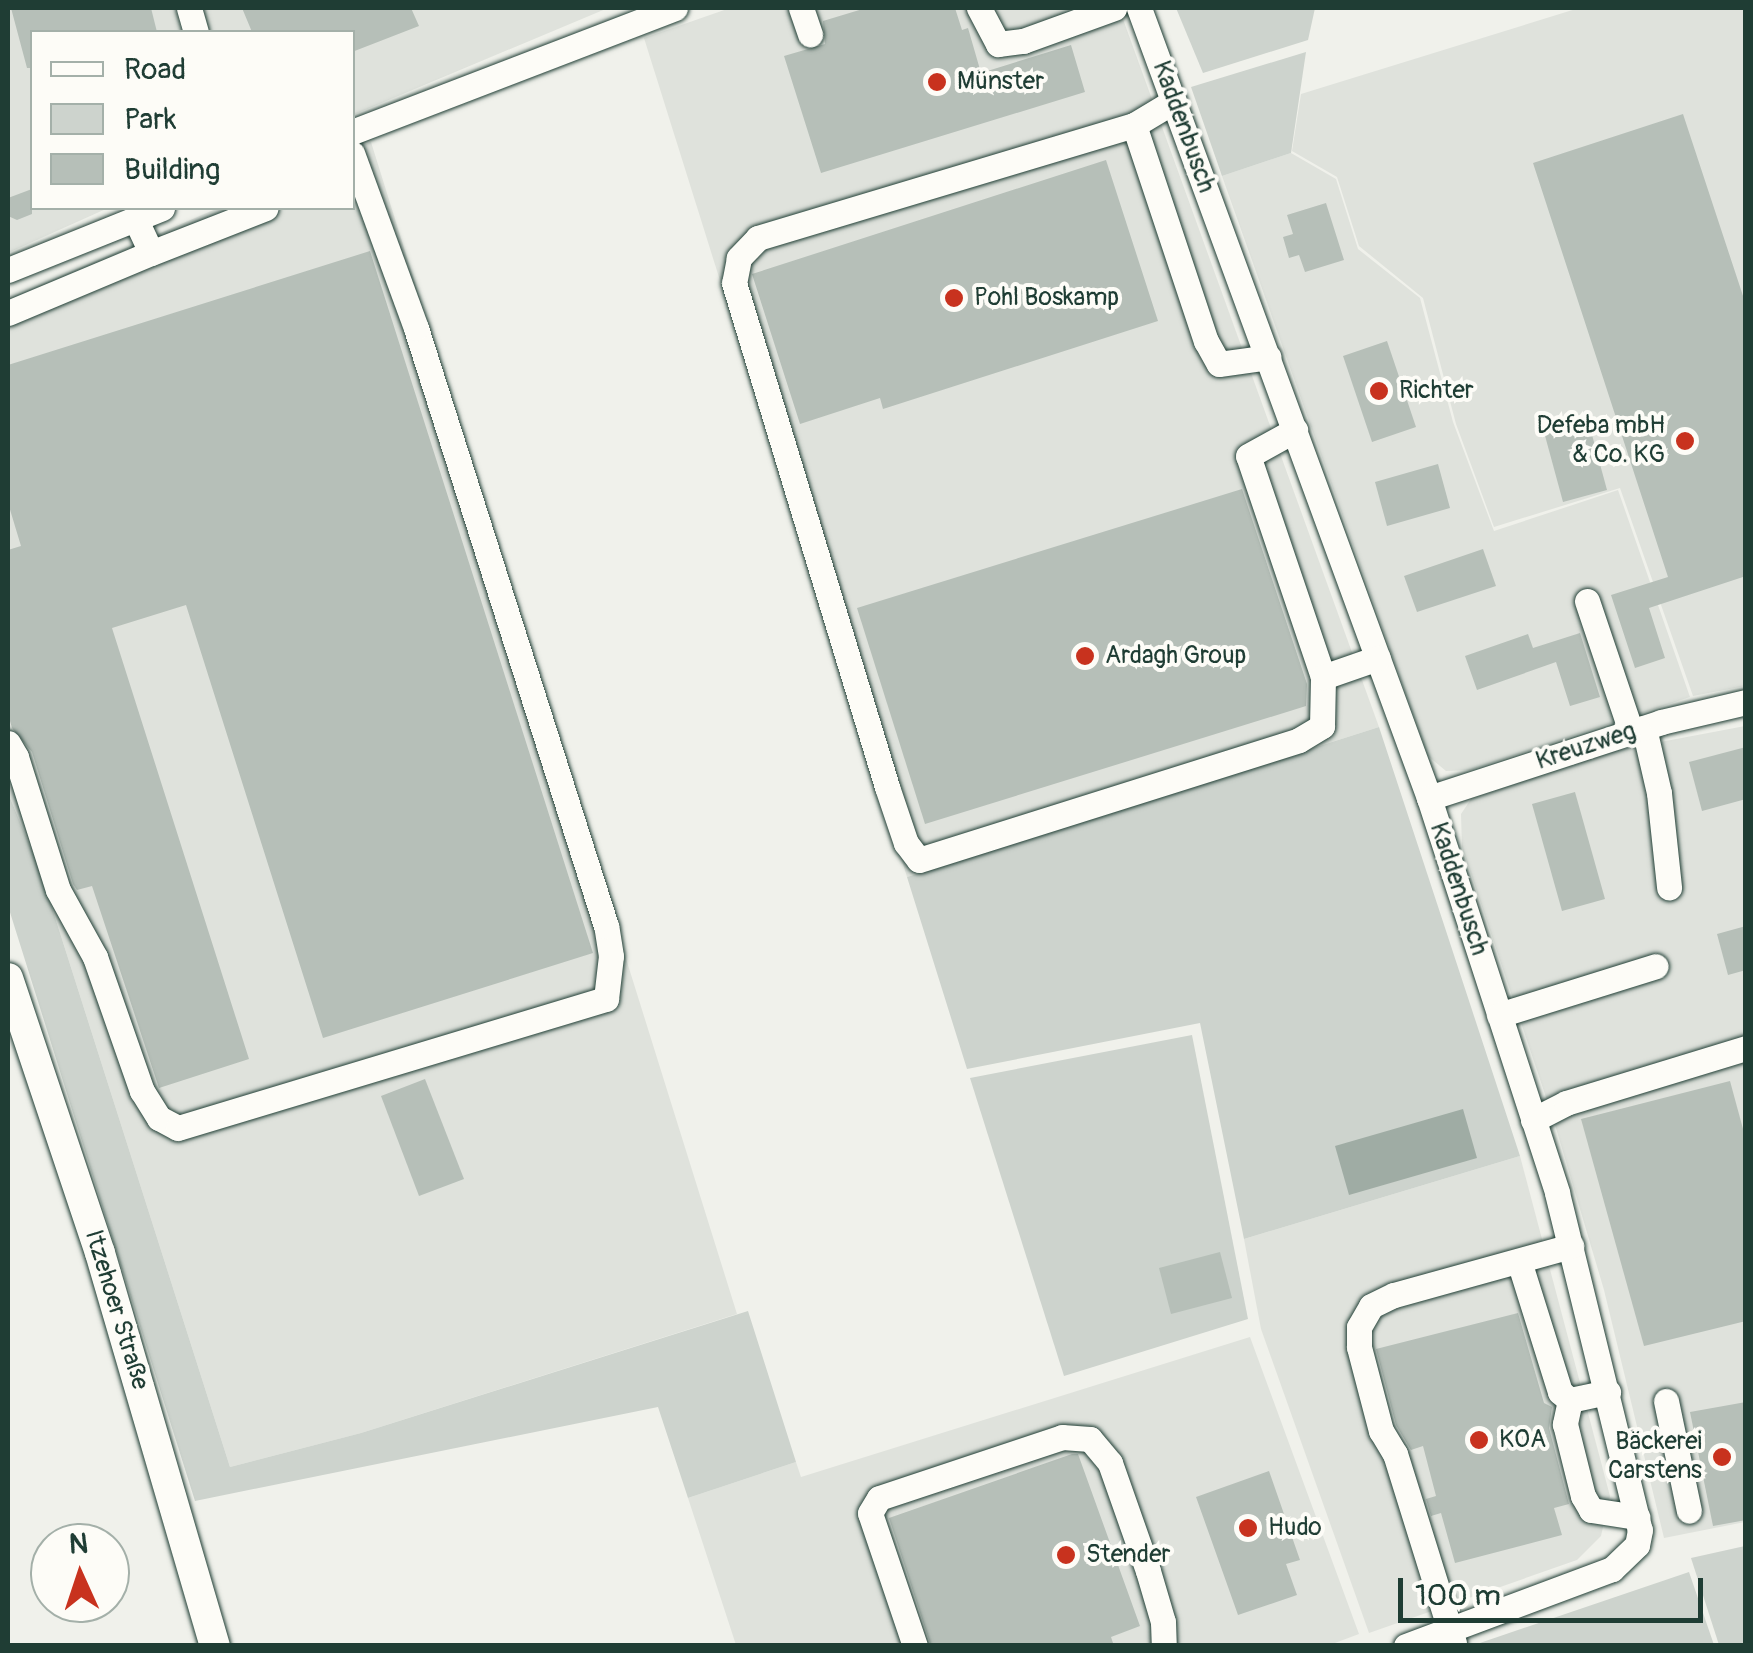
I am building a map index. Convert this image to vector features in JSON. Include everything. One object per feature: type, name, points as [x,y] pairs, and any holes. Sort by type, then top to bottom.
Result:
[{"type":"main road","name":"Itzehoer Straße","points":[[8,978],[100,1252],[215,1646]]},
{"type":"street","points":[[355,131],[675,8]]},
{"type":"street","points":[[801,8],[810,34]]},
{"type":"street","points":[[979,8],[998,44],[1023,41],[1114,8]]},
{"type":"street","name":"Kaddenbusch","points":[[1139,8],[1428,798],[1570,1246],[1637,1517]]},
{"type":"street","points":[[1174,101],[1134,125],[758,238],[739,258],[734,283],[906,843],[919,860],[1299,740],[1322,726],[1324,677],[1248,456],[1295,430]]},
{"type":"street","points":[[1134,125],[1180,268],[1219,364],[1269,357]]},
{"type":"street","points":[[8,744],[58,890],[95,957],[142,1091],[159,1118],[178,1128],[606,999],[611,981],[606,926],[416,328],[355,166]]},
{"type":"street","points":[[8,270],[157,210]]},
{"type":"street","points":[[8,312],[261,210]]},
{"type":"street","points":[[136,218],[151,253]]},
{"type":"street","points":[[1587,600],[1659,793],[1669,888]]},
{"type":"street","points":[[1324,677],[1378,658]]},
{"type":"street","name":"Kreuzweg","points":[[1428,798],[1637,730],[1746,702]]},
{"type":"street","points":[[1499,1015],[1656,966]]},
{"type":"street","points":[[1533,1120],[1566,1103],[1746,1048]]},
{"type":"street","points":[[1453,1638],[1396,1454],[1381,1431],[1359,1347],[1359,1326],[1371,1306],[1394,1296],[1570,1246]]},
{"type":"street","points":[[1519,1261],[1560,1392],[1570,1400]]},
{"type":"street","points":[[1570,1400],[1608,1392]]},
{"type":"street","points":[[1406,1646],[1453,1638],[1612,1569],[1637,1545],[1637,1517],[1591,1510],[1583,1496],[1565,1424],[1570,1400]]},
{"type":"street","points":[[1666,1401],[1689,1511]]},
{"type":"street","points":[[915,1646],[870,1513],[879,1498],[1062,1437],[1090,1439],[1110,1462],[1148,1570],[1163,1622],[1164,1646]]},
{"type":"shaded area","points":[[8,8],[175,8],[181,30],[30,30],[30,210],[104,210],[8,253]]},
{"type":"shaded area","points":[[200,8],[608,8],[355,114],[355,30],[206,30]]},
{"type":"shaded area","points":[[730,8],[1119,8],[1379,727],[907,877],[644,38]]},
{"type":"shaded area","points":[[1579,8],[1745,8],[1745,686],[1693,696],[1620,488],[1494,527],[1456,424],[1423,298],[1359,246],[1337,177],[1292,151],[1301,94]]},
{"type":"shaded area","points":[[371,142],[737,1314],[361,1433],[230,1467],[40,870],[8,793],[8,299],[213,210],[355,210],[355,149]]},
{"type":"shaded area","points":[[1291,153],[1336,179],[1358,249],[1420,298],[1453,422],[1494,531],[1618,490],[1690,697],[1470,770],[1446,771],[1428,756],[1222,176]]},
{"type":"shaded area","points":[[1745,726],[1745,1522],[1664,1538],[1604,1290],[1553,1118],[1462,847],[1461,814],[1471,799],[1613,751]]},
{"type":"shaded area","points":[[1463,1109],[1477,1158],[1349,1195],[1335,1146]]},
{"type":"shaded area","points":[[1520,1156],[1610,1496],[1601,1536],[1577,1560],[1369,1633],[1261,1329],[1244,1239]]},
{"type":"shaded area","points":[[1250,1337],[1359,1634],[1327,1646],[736,1645],[688,1498],[796,1462],[801,1477]]},
{"type":"green space","points":[[1176,8],[1315,8],[1308,40],[1203,73]]},
{"type":"green space","points":[[1306,52],[1291,153],[1222,176],[1191,87]]},
{"type":"green space","points":[[1379,727],[1520,1156],[1244,1239],[1200,1023],[967,1069],[907,877]]},
{"type":"green space","points":[[8,793],[40,870],[230,1467],[361,1433],[748,1311],[796,1462],[688,1498],[658,1407],[195,1501],[8,906]]},
{"type":"green space","points":[[1192,1035],[1248,1319],[1064,1376],[970,1078]]},
{"type":"green space","points":[[1745,1546],[1745,1645],[1719,1645],[1691,1558]]},
{"type":"green space","points":[[1689,1572],[1714,1645],[1474,1645]]},
{"type":"building","points":[[11,8],[151,8],[156,30],[30,30],[27,68]]},
{"type":"building","points":[[242,8],[411,8],[419,26],[355,51],[355,30],[251,30]]},
{"type":"building","name":"Münster","points":[[866,8],[955,8],[962,30],[968,28],[981,73],[1071,45],[1085,92],[821,173],[784,56],[825,44],[823,21]]},
{"type":"building","name":"Defeba mbH & Co. KG","points":[[1683,114],[1746,305],[1746,576],[1649,608],[1665,658],[1635,668],[1611,595],[1668,577],[1533,163]]},
{"type":"building","name":"Pohl Boskamp","points":[[1106,160],[1158,321],[883,409],[880,398],[800,424],[752,274]]},
{"type":"building","points":[[30,190],[32,214],[17,220],[8,216],[8,198]]},
{"type":"building","points":[[1326,203],[1344,260],[1305,272],[1299,255],[1289,258],[1283,237],[1293,234],[1287,215]]},
{"type":"building","points":[[370,251],[593,953],[323,1038],[186,605],[112,628],[249,1059],[159,1088],[92,886],[77,890],[73,884],[32,752],[12,728],[8,714],[8,550],[21,546],[8,503],[8,365]]},
{"type":"building","name":"Richter","points":[[1387,341],[1416,427],[1372,442],[1343,356]]},
{"type":"building","points":[[1588,420],[1607,490],[1563,502],[1544,432]]},
{"type":"building","points":[[1438,464],[1450,508],[1387,526],[1375,482]]},
{"type":"building","name":"Ardagh Group","points":[[1242,489],[1307,684],[1306,706],[925,824],[857,608]]},
{"type":"building","points":[[1483,549],[1496,586],[1417,612],[1404,576]]},
{"type":"building","points":[[1580,633],[1600,697],[1570,706],[1556,662],[1477,690],[1465,656],[1528,634],[1533,648]]},
{"type":"building","points":[[1746,747],[1746,799],[1702,811],[1689,762]]},
{"type":"building","points":[[1575,792],[1605,899],[1562,911],[1532,804]]},
{"type":"building","points":[[1746,926],[1746,970],[1728,975],[1717,934]]},
{"type":"building","points":[[425,1079],[464,1179],[419,1196],[381,1096]]},
{"type":"building","points":[[1730,1081],[1746,1140],[1746,1321],[1644,1346],[1581,1119]]},
{"type":"building","points":[[1220,1252],[1232,1298],[1171,1314],[1159,1268]]},
{"type":"building","name":"KOA","points":[[1518,1313],[1544,1403],[1552,1407],[1549,1428],[1569,1504],[1554,1508],[1562,1535],[1455,1563],[1441,1513],[1431,1516],[1426,1499],[1436,1496],[1423,1446],[1411,1450],[1396,1425],[1376,1349]]},
{"type":"building","name":"Bäckerei Carstens","points":[[1746,1402],[1746,1520],[1713,1526],[1690,1412]]},
{"type":"building","points":[[1078,1454],[1140,1626],[1111,1637],[1114,1646],[931,1646],[889,1518]]},
{"type":"building","name":"Hudo","points":[[1269,1471],[1300,1560],[1286,1564],[1297,1595],[1238,1615],[1196,1497]]},
{"type":"place","name":"Münster","points":[[937,82]]},
{"type":"place","name":"Pohl Boskamp","points":[[954,298]]},
{"type":"place","name":"Richter","points":[[1379,391]]},
{"type":"place","name":"Defeba mbH & Co. KG","points":[[1685,441]]},
{"type":"place","name":"Ardagh Group","points":[[1085,656]]},
{"type":"place","name":"KOA","points":[[1479,1440]]},
{"type":"place","name":"Bäckerei Carstens","points":[[1722,1457]]},
{"type":"place","name":"Hudo","points":[[1248,1528]]},
{"type":"place","name":"Stender","points":[[1066,1555]]}]
